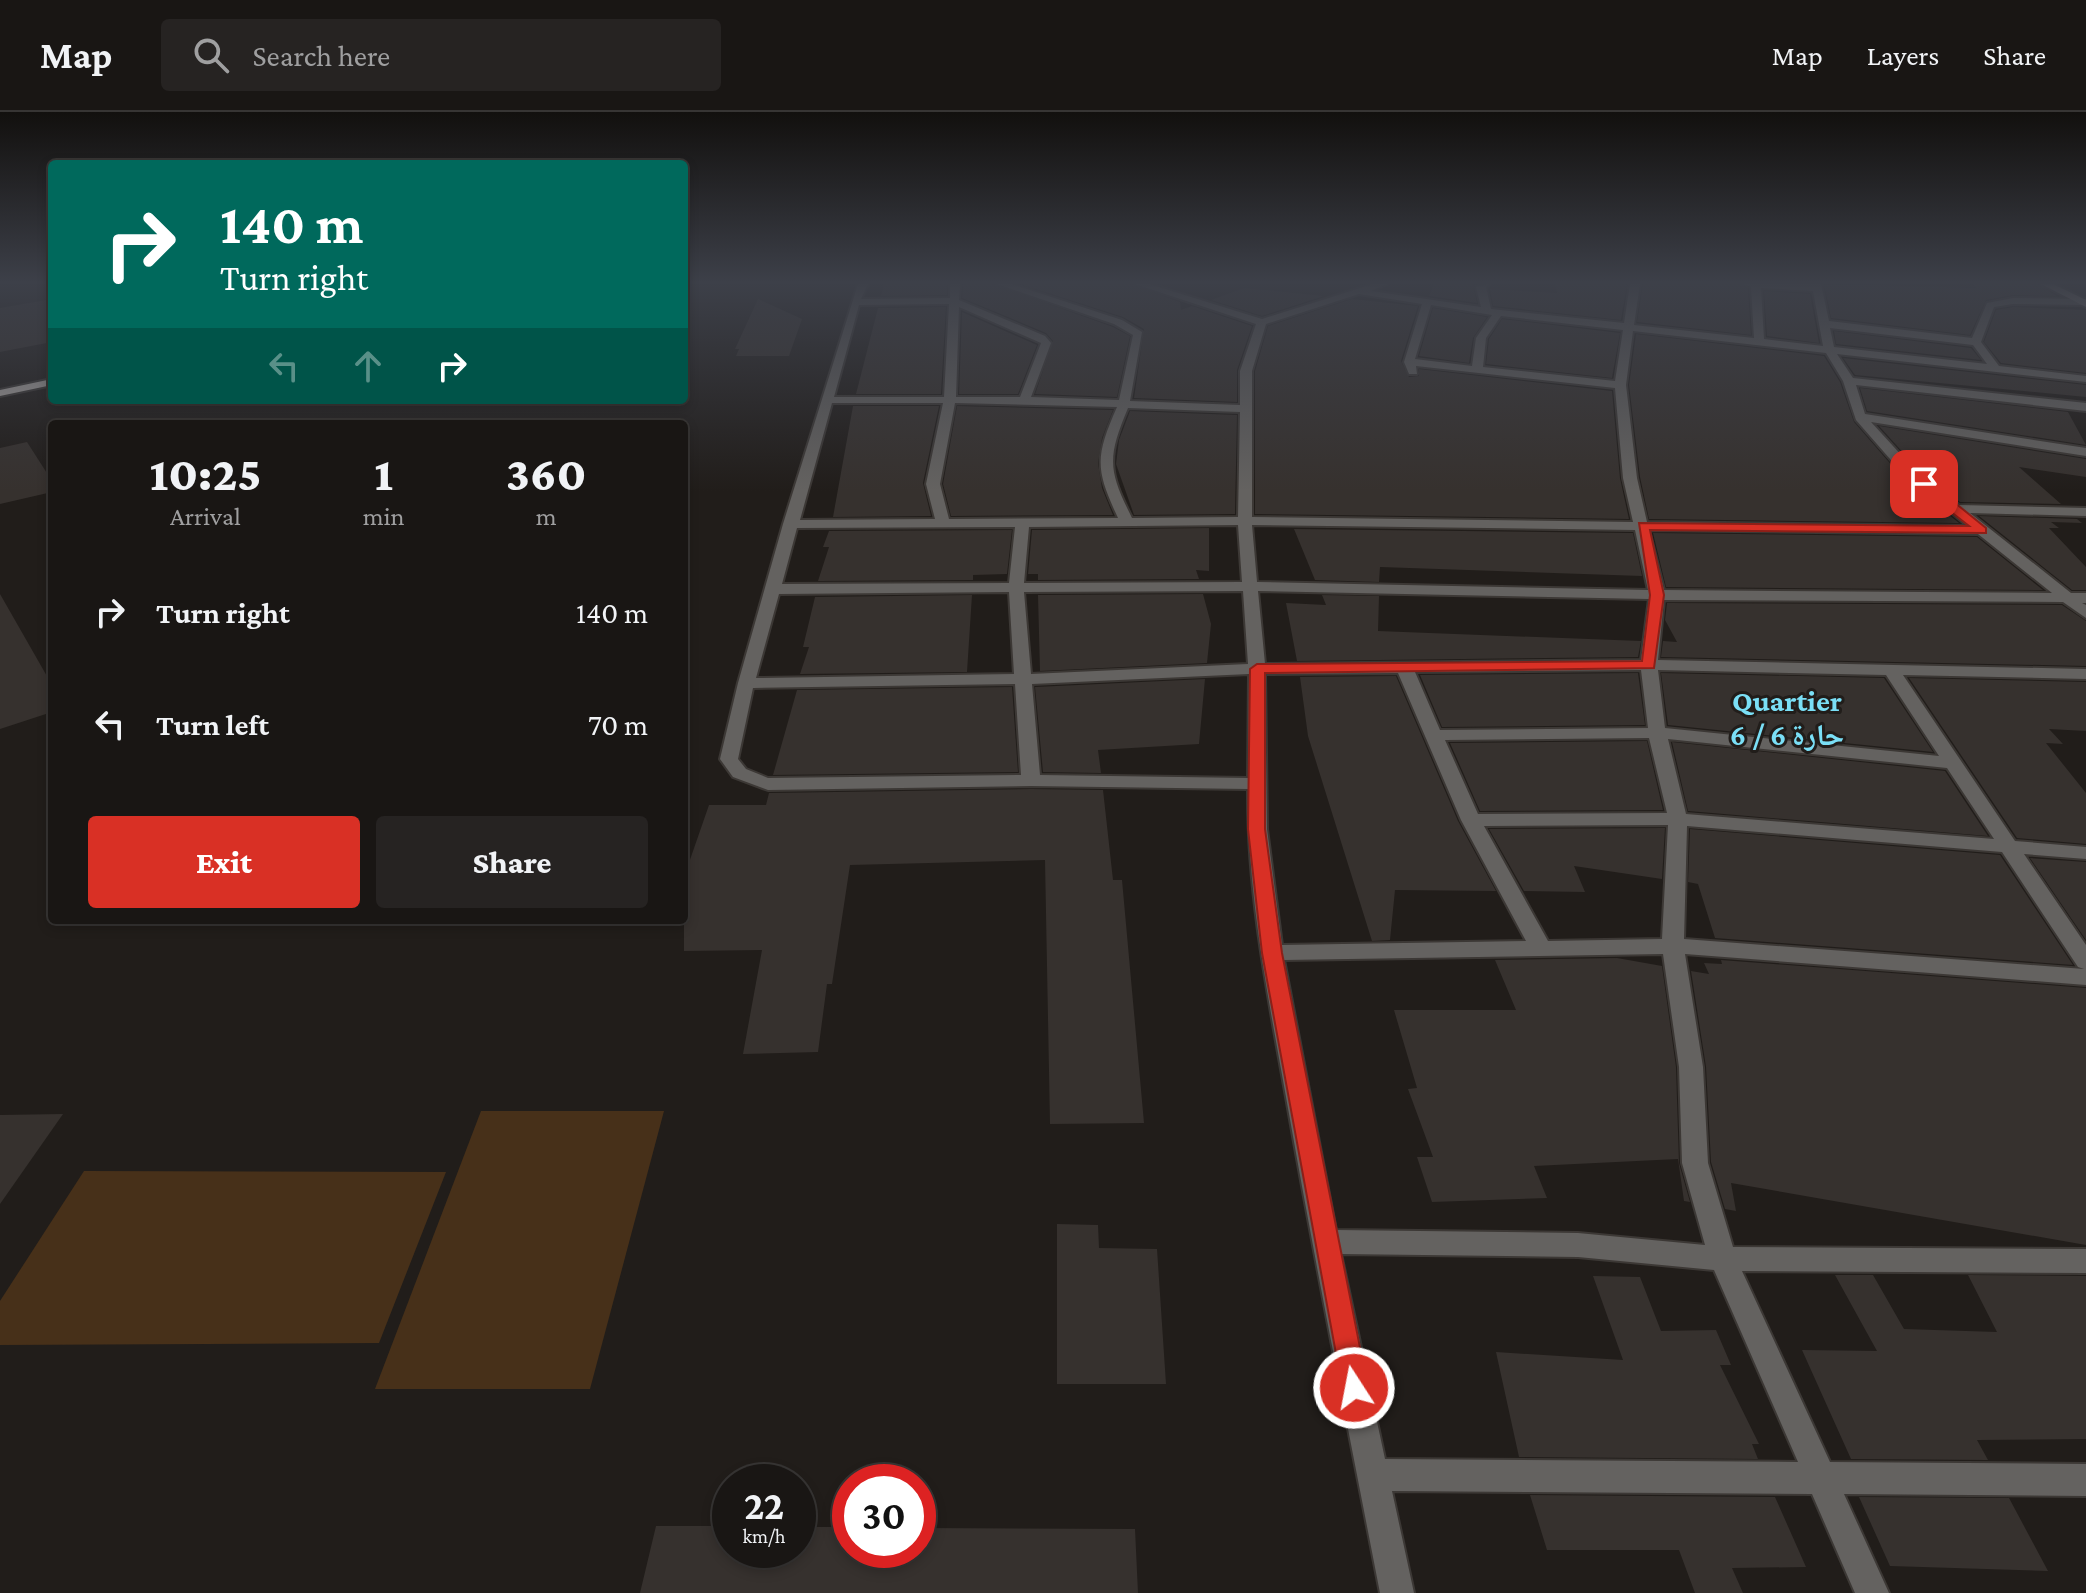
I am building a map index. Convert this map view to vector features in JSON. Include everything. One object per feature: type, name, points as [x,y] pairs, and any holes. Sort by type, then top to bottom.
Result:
[{"type":"main road","points":[[0,380],[48,370]]},
{"type":"main road","points":[[0,393],[48,383]]},
{"type":"street","points":[[841,353],[746,683],[729,759],[739,774],[768,784],[1031,780],[1255,784]]},
{"type":"street","points":[[943,522],[933,484],[950,400],[951,353]]},
{"type":"street","points":[[1024,400],[1042,353]]},
{"type":"street","points":[[1128,523],[1106,479],[1108,441],[1124,404],[1134,353]]},
{"type":"street","points":[[1252,353],[1246,371],[1245,521],[1257,669],[1255,784],[1272,953],[1325,1242],[1397,1593]]},
{"type":"street","points":[[1412,353],[1409,362],[1414,375]]},
{"type":"street","points":[[1477,369],[1479,353]]},
{"type":"street","points":[[1623,353],[1620,385],[1630,478],[1657,595],[1649,665],[1657,733],[1678,819],[1673,946],[1691,1067],[1695,1163],[1723,1259],[1872,1593]]},
{"type":"street","points":[[1832,353],[1849,381],[1860,417],[1909,472],[1982,530],[2078,598],[2086,613]]},
{"type":"street","points":[[1863,353],[2086,379]]},
{"type":"street","points":[[1984,353],[1996,369]]},
{"type":"street","points":[[1409,362],[1620,385]]},
{"type":"street","points":[[1849,381],[2086,407]]},
{"type":"street","points":[[828,400],[1024,400],[1247,409]]},
{"type":"street","points":[[1860,417],[2086,452]]},
{"type":"street","points":[[1955,509],[2086,512]]},
{"type":"street","points":[[790,524],[1245,521],[1982,530]]},
{"type":"street","points":[[1022,523],[1016,587],[1031,780]]},
{"type":"street","points":[[774,589],[1250,586],[1657,595],[2078,598]]},
{"type":"street","points":[[746,683],[1022,679],[1257,669],[1649,665],[2086,674]]},
{"type":"street","points":[[1405,669],[1471,820],[1542,950]]},
{"type":"street","points":[[1890,669],[2086,962]]},
{"type":"street","points":[[1432,735],[1657,733],[1955,763]]},
{"type":"street","points":[[1471,820],[1678,819],[2086,853]]},
{"type":"street","points":[[1272,953],[1673,946],[2086,977]]},
{"type":"street","points":[[1325,1242],[1578,1245],[1723,1259],[2086,1261]]},
{"type":"street","points":[[1372,1475],[2086,1480]]},
{"type":"shaded area","points":[[481,1111],[664,1111],[590,1389],[375,1389]]},
{"type":"shaded area","points":[[84,1171],[446,1172],[379,1343],[0,1345],[0,1301]]},
{"type":"building","points":[[737,353],[790,353],[789,356],[736,356]]},
{"type":"building","points":[[866,353],[943,353],[941,394],[856,394]]},
{"type":"building","points":[[960,353],[1034,353],[1018,394],[959,394]]},
{"type":"building","points":[[1049,353],[1126,353],[1117,397],[1035,394]]},
{"type":"building","points":[[1141,353],[1243,353],[1237,370],[1237,402],[1134,398]]},
{"type":"building","points":[[1260,353],[1403,353],[1401,361],[1409,377],[1419,376],[1419,369],[1612,391],[1620,478],[1629,519],[1255,514],[1255,371]]},
{"type":"building","points":[[1420,353],[1471,353],[1469,363],[1419,356]]},
{"type":"building","points":[[1487,353],[1616,353],[1612,378],[1486,364]]},
{"type":"building","points":[[1633,353],[1799,353],[1824,356],[1840,382],[1854,422],[1902,477],[1959,523],[1649,519],[1640,477],[1629,385]]},
{"type":"building","points":[[1919,353],[1975,353],[1981,360]]},
{"type":"building","points":[[1993,353],[2086,353],[2086,373],[2001,363]]},
{"type":"building","points":[[1843,358],[2086,385],[2086,397],[1855,375]]},
{"type":"building","points":[[1860,388],[2068,412],[2086,445],[1867,411]]},
{"type":"building","points":[[853,406],[939,406],[923,483],[931,516],[833,517]]},
{"type":"building","points":[[957,406],[1113,410],[1102,438],[1098,463],[1102,488],[1113,515],[951,516],[943,484]]},
{"type":"building","points":[[1130,411],[1237,415],[1235,514],[1134,515],[1116,464],[1119,440]]},
{"type":"building","points":[[1879,426],[2086,459],[2086,477],[2019,467],[2061,504],[1960,502],[1916,467]]},
{"type":"building","points":[[27,442],[48,475],[48,493],[0,504],[0,448]]},
{"type":"building","points":[[1979,516],[2077,519],[2082,523],[2051,522],[2059,528],[2049,528],[2086,567],[2086,590],[2072,590]]},
{"type":"building","points":[[1209,528],[1209,571],[1196,570],[1199,579],[1038,580],[1038,574],[1028,574],[1032,530]]},
{"type":"building","points":[[1294,529],[1633,533],[1642,576],[1380,567],[1379,582],[1315,580]]},
{"type":"building","points":[[1012,530],[1007,574],[973,575],[973,580],[818,581],[829,547],[823,547],[829,531]]},
{"type":"building","points":[[1653,533],[1977,537],[2043,590],[1666,587]]},
{"type":"building","points":[[0,594],[48,678],[48,713],[0,729]]},
{"type":"building","points":[[1203,594],[1211,624],[1207,663],[1040,671],[1038,595]]},
{"type":"building","points":[[972,595],[967,672],[800,674],[809,647],[803,647],[815,597]]},
{"type":"building","points":[[1322,595],[1379,596],[1378,631],[1641,641],[1638,657],[1297,661],[1286,603],[1326,605]]},
{"type":"building","points":[[1667,603],[2062,605],[2086,621],[2086,666],[1661,657],[1663,641],[1677,642],[1665,620]]},
{"type":"building","points":[[1638,673],[1645,725],[1442,727],[1420,675]]},
{"type":"building","points":[[1661,673],[1884,678],[1933,752],[1668,725]]},
{"type":"building","points":[[1396,676],[1458,821],[1496,891],[1395,890],[1390,940],[1372,941],[1308,736],[1300,677]]},
{"type":"building","points":[[1909,678],[2086,682],[2086,731],[2049,729],[2063,744],[2046,743],[2086,793],[2086,844],[2017,838]]},
{"type":"building","points":[[1205,679],[1199,744],[1098,750],[1101,773],[1043,772],[1035,687]]},
{"type":"building","points":[[1012,687],[1018,772],[773,775],[797,690]]},
{"type":"building","points":[[1647,741],[1663,810],[1480,811],[1450,743]]},
{"type":"building","points":[[1672,742],[1945,771],[1988,836],[1688,811]]},
{"type":"building","points":[[1103,790],[1113,880],[1122,880],[1144,1123],[1050,1124],[1045,860],[850,865],[832,984],[827,984],[818,1052],[743,1054],[762,950],[684,951],[684,924],[688,924],[688,865],[709,805],[766,805],[769,793]]},
{"type":"building","points":[[1665,828],[1662,879],[1574,866],[1585,892],[1524,891],[1489,829]]},
{"type":"building","points":[[1690,829],[2000,855],[2073,965],[1715,938],[1698,884],[1688,882]]},
{"type":"building","points":[[2030,858],[2086,862],[2086,940]]},
{"type":"building","points":[[1617,958],[1662,966],[1676,1067],[1679,1163],[1690,1202],[1684,1201],[1678,1159],[1534,1166],[1547,1198],[1432,1202],[1417,1157],[1433,1157],[1408,1089],[1417,1088],[1394,1010],[1516,1010],[1495,960]]},
{"type":"building","points":[[1721,960],[2086,988],[2086,1245],[1731,1183],[1736,1211],[1725,1209],[1711,1162],[1706,1067],[1691,971],[1709,974],[1704,963],[1722,964]]},
{"type":"building","points":[[63,1114],[0,1204],[0,1115]]},
{"type":"building","points":[[1057,1224],[1098,1225],[1099,1248],[1157,1249],[1166,1384],[1057,1384]]},
{"type":"building","points":[[1835,1275],[1873,1275],[1904,1329],[1997,1332],[1968,1275],[2086,1276],[2086,1439],[1977,1440],[1988,1460],[1851,1459],[1802,1350],[1877,1351]]},
{"type":"building","points":[[1593,1276],[1640,1277],[1661,1331],[1716,1330],[1731,1365],[1720,1365],[1759,1444],[1752,1444],[1758,1459],[1519,1457],[1496,1352],[1623,1360]]},
{"type":"building","points":[[1530,1495],[1775,1497],[1806,1567],[1732,1568],[1743,1593],[1695,1593],[1679,1550],[1547,1550]]},
{"type":"building","points":[[1859,1497],[2009,1498],[2048,1571],[1890,1566]]},
{"type":"building","points":[[656,1526],[712,1526],[712,1568],[816,1568],[816,1527],[832,1527],[832,1568],[936,1568],[936,1528],[1135,1529],[1138,1593],[640,1593]]},
{"type":"district","name":"Quartier 6 / حارة 6","points":[[1787,717]]},
{"type":"route","points":[[1354,1388],[1272,953],[1257,829],[1257,669],[1649,665],[1657,595],[1643,526],[1982,530],[1924,484]]}]
